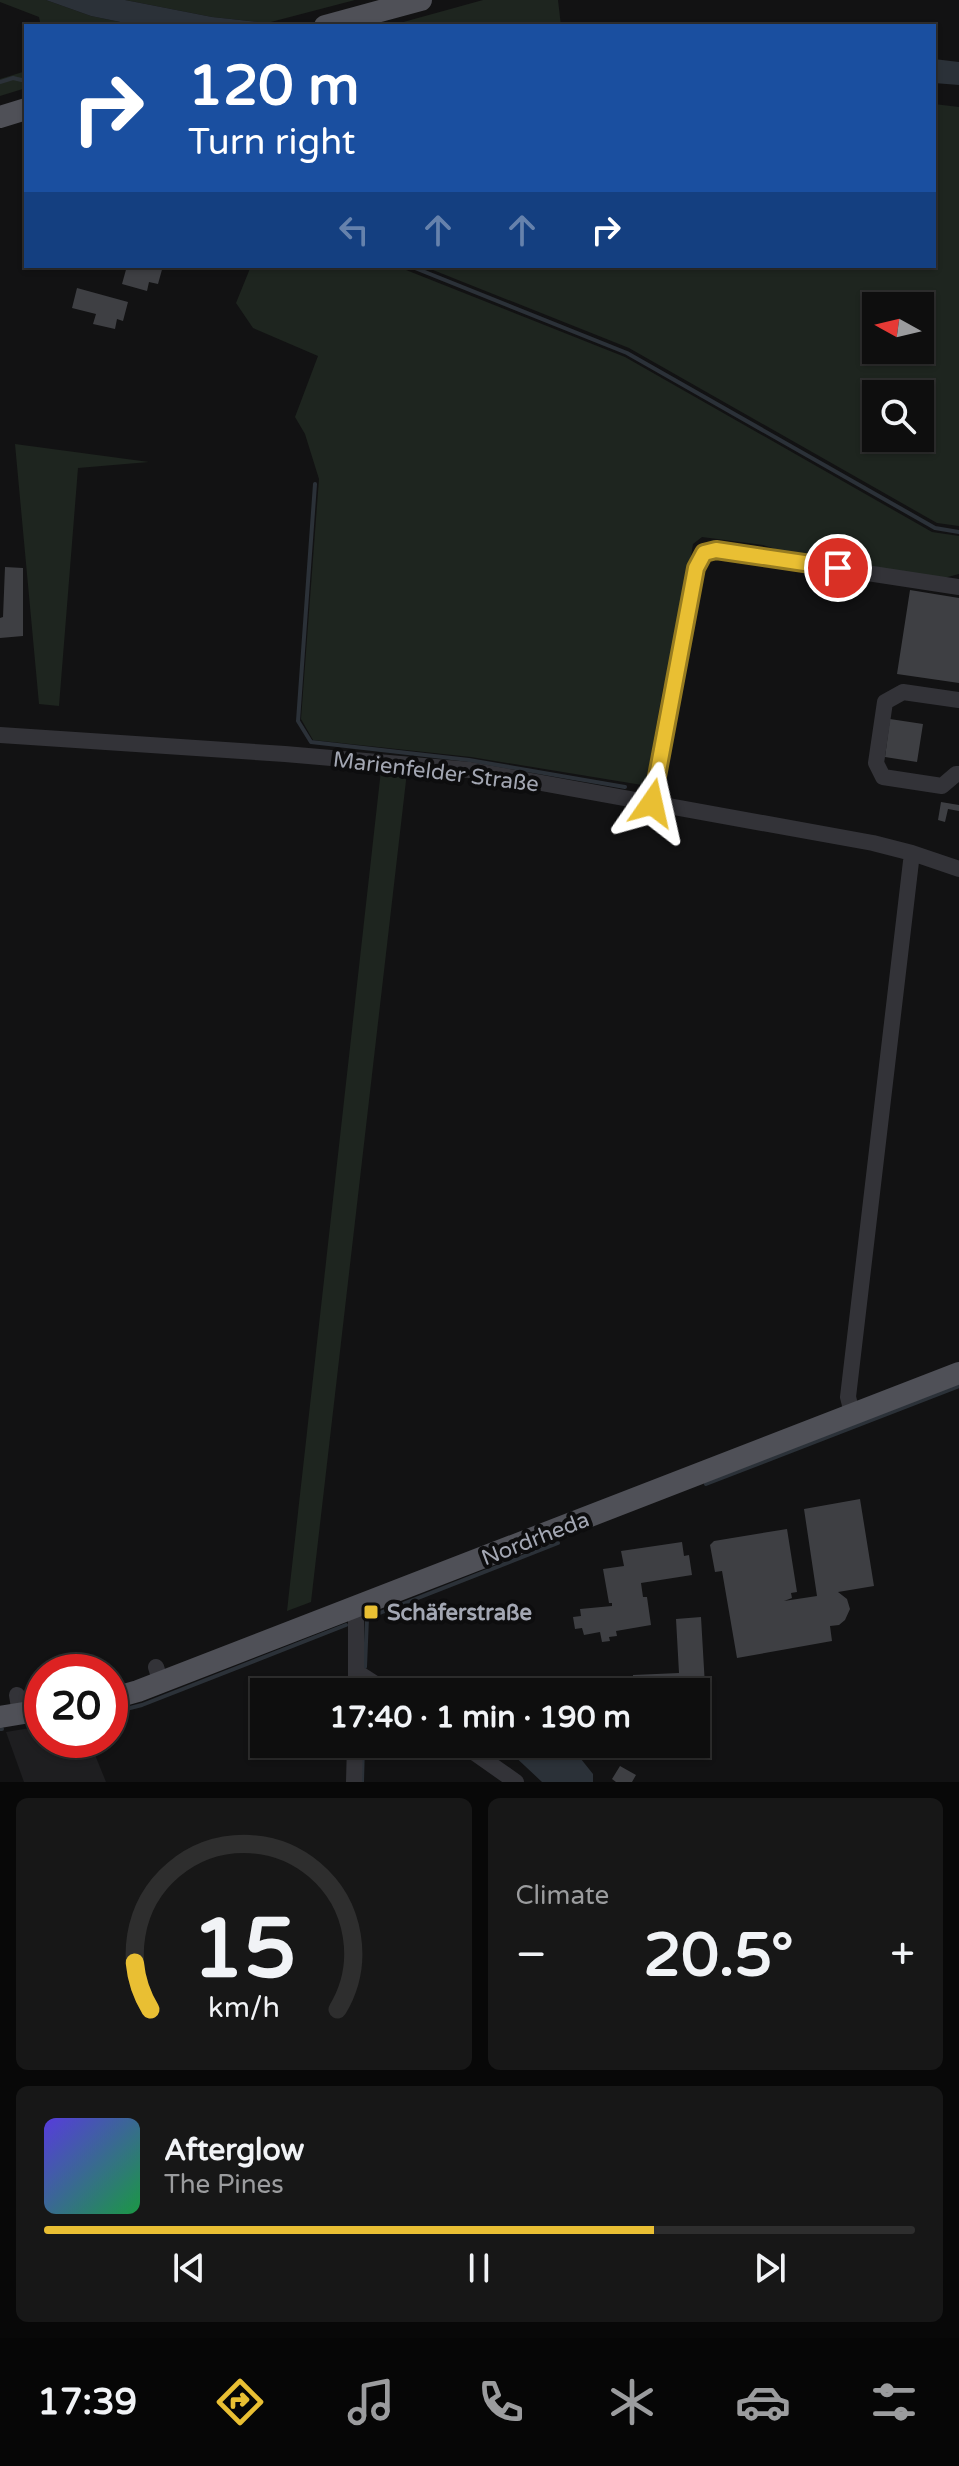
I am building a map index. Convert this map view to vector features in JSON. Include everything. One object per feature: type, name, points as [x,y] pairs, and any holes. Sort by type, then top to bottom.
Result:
[{"type":"main road","points":[[332,24],[421,0]]},
{"type":"main road","points":[[0,117],[24,110]]},
{"type":"main road","name":"Nordrheda","points":[[128,1690],[158,1675],[356,1608],[959,1373]]},
{"type":"street","points":[[652,803],[696,568],[704,553],[716,550],[959,587]]},
{"type":"street","points":[[959,700],[903,692],[885,702],[876,763],[883,777],[942,786],[959,774]]},
{"type":"street","name":"Marienfelder Straße","points":[[0,735],[470,770],[873,843],[959,869]]},
{"type":"street","points":[[852,1413],[848,1397],[912,853]]},
{"type":"street","points":[[356,1608],[356,1678]]},
{"type":"street","points":[[354,1782],[355,1758]]},
{"type":"street","points":[[482,1758],[516,1782]]},
{"type":"shaded area","points":[[46,0],[91,16],[130,24],[41,24],[39,17],[0,2]]},
{"type":"shaded area","points":[[46,0],[125,0],[212,17],[278,24],[130,24],[91,16]]},
{"type":"shaded area","points":[[125,0],[355,0],[267,23],[212,17]]},
{"type":"shaded area","points":[[483,0],[558,0],[561,24],[396,24]]},
{"type":"shaded area","points":[[936,59],[959,62],[959,85],[936,83]]},
{"type":"shaded area","points":[[24,72],[24,89],[0,96],[0,79]]},
{"type":"shaded area","points":[[936,104],[959,107],[959,526],[937,523],[629,348],[428,268],[936,268]]},
{"type":"shaded area","points":[[250,268],[401,268],[625,357],[932,532],[959,536],[959,574],[940,579],[797,556],[763,545],[702,537],[693,544],[673,660],[663,688],[647,778],[642,785],[471,757],[313,740],[301,719],[319,479],[305,434],[295,417],[318,356],[253,328],[236,303]]},
{"type":"shaded area","points":[[15,444],[149,462],[78,468],[59,706],[39,704]]},
{"type":"shaded area","points":[[381,770],[407,772],[311,1602],[287,1611]]},
{"type":"shaded area","points":[[24,1729],[24,1758],[96,1758],[106,1782],[24,1782],[6,1732]]},
{"type":"shaded area","points":[[516,1758],[580,1758],[593,1774],[593,1782],[542,1782]]},
{"type":"building","points":[[126,268],[162,268],[158,284],[149,282],[147,291],[122,284]]},
{"type":"building","points":[[77,288],[128,302],[123,321],[117,319],[115,329],[93,324],[96,314],[72,308]]},
{"type":"building","points":[[5,567],[23,568],[23,636],[0,638]]},
{"type":"building","points":[[910,590],[959,598],[959,683],[897,674]]},
{"type":"building","points":[[890,719],[923,724],[917,762],[885,757]]},
{"type":"building","points":[[941,802],[959,805],[959,811],[948,809],[945,822],[938,820]]},
{"type":"building","points":[[860,1499],[874,1586],[838,1592],[847,1599],[850,1609],[845,1620],[839,1625],[830,1626],[832,1641],[737,1658],[722,1571],[715,1572],[710,1545],[714,1541],[787,1529],[797,1592],[791,1593],[792,1598],[784,1601],[817,1596],[804,1509]]},
{"type":"building","points":[[682,1542],[684,1556],[689,1555],[692,1575],[641,1583],[643,1597],[647,1597],[651,1625],[616,1631],[617,1636],[602,1642],[600,1632],[584,1635],[582,1628],[575,1629],[573,1617],[581,1616],[580,1609],[612,1606],[603,1569],[624,1566],[621,1551]]},
{"type":"building","points":[[701,1617],[705,1678],[633,1678],[633,1675],[679,1673],[676,1619]]},
{"type":"building","points":[[620,1766],[636,1775],[632,1782],[612,1779]]},
{"type":"waterway","points":[[0,82],[13,78],[24,81]]},
{"type":"waterway","points":[[415,268],[627,353],[935,528],[959,532]]},
{"type":"waterway","points":[[315,484],[298,721],[311,742],[469,760],[625,787]]},
{"type":"waterway","points":[[706,1484],[959,1386]]},
{"type":"waterway","points":[[365,1667],[367,1618],[558,1543]]},
{"type":"waterway","points":[[128,1708],[346,1625]]},
{"type":"waterway","points":[[362,1782],[363,1758]]},
{"type":"place","name":"Schäferstraße","points":[[371,1612]]},
{"type":"route","points":[[652,803],[696,568],[704,553],[716,550],[838,568]]}]
